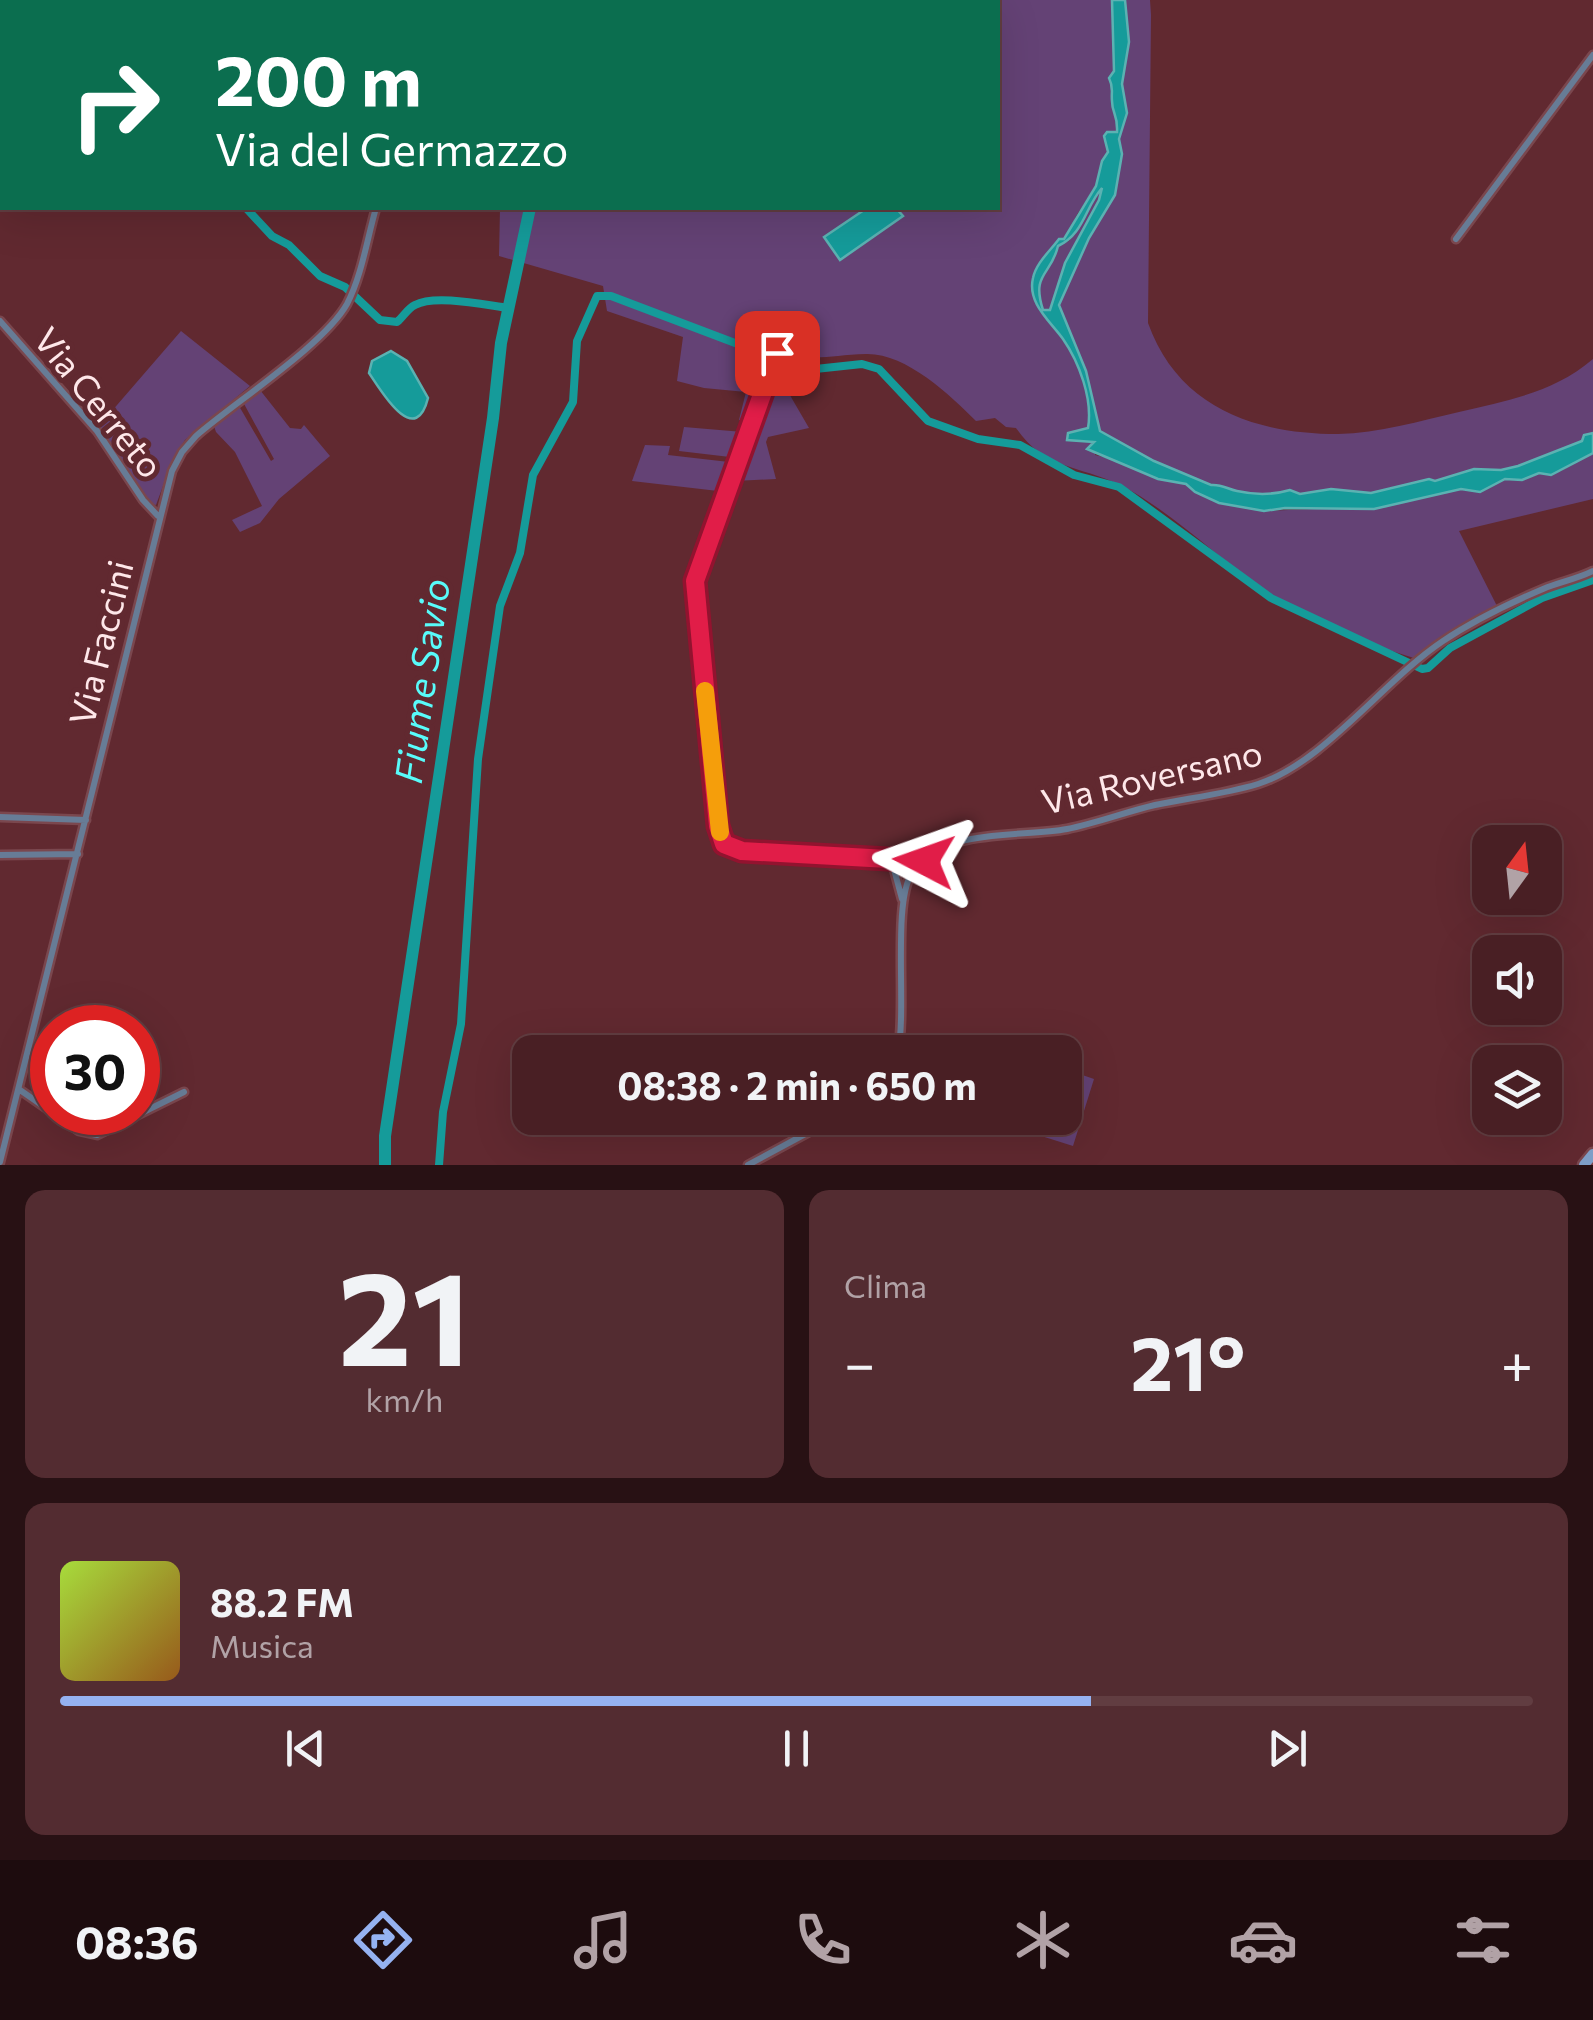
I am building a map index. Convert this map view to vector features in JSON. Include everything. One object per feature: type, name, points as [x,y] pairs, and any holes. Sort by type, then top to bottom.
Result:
[{"type":"street","points":[[1456,239],[1593,55]]},
{"type":"street","name":"Via Faccini","points":[[0,1162],[158,516],[182,452],[209,424],[315,340],[348,302],[375,210]]},
{"type":"street","name":"Via Cerreto","points":[[0,321],[97,431],[158,516]]},
{"type":"street","points":[[777,353],[695,581],[718,826],[724,844],[742,851],[924,861]]},
{"type":"street","name":"Via Roversano","points":[[924,861],[967,840],[1066,829],[1141,808],[1259,784],[1290,770],[1314,752],[1444,640],[1546,588],[1589,573]]},
{"type":"street","points":[[0,818],[86,820]]},
{"type":"street","points":[[0,855],[78,854]]},
{"type":"street","points":[[891,858],[902,900],[904,1000],[900,1035]]},
{"type":"street","points":[[902,900],[911,874],[924,861]]},
{"type":"street","points":[[20,1090],[61,1120],[90,1135],[108,1132],[184,1092]]},
{"type":"street","points":[[748,1165],[804,1135]]},
{"type":"street","points":[[1584,1165],[1593,1154]]},
{"type":"shaded area","points":[[1000,0],[1112,0],[1112,101],[1118,115],[1117,133],[1108,142],[1106,160],[1095,186],[1067,236],[1059,240],[1037,268],[1032,287],[1041,311],[1074,359],[1087,393],[1088,428],[1068,433],[1098,443],[1095,455],[1158,479],[1186,484],[1195,492],[1235,506],[1264,511],[1388,506],[1462,489],[1480,492],[1505,479],[1522,480],[1561,471],[1593,453],[1593,499],[1459,531],[1498,608],[1414,658],[1300,612],[1250,580],[1138,495],[1051,459],[1027,442],[1016,428],[1006,427],[995,418],[976,421],[926,377],[881,356],[810,357],[775,350],[769,362],[783,370],[780,378],[809,428],[768,437],[776,479],[735,481],[753,421],[739,420],[746,392],[677,381],[683,337],[607,311],[603,286],[499,256],[500,210],[1000,210]]},
{"type":"shaded area","points":[[1125,0],[1150,0],[1148,323],[1161,352],[1199,395],[1249,421],[1277,428],[1307,433],[1353,433],[1414,423],[1530,394],[1562,380],[1593,359],[1593,433],[1584,435],[1582,441],[1501,470],[1474,469],[1371,493],[1331,489],[1264,494],[1211,485],[1154,461],[1100,431],[1086,371],[1059,305],[1089,238],[1115,195],[1122,154],[1119,139],[1127,113],[1122,84],[1129,42]]},
{"type":"shaded area","points":[[1101,188],[1104,189],[1099,200],[1065,263],[1050,310],[1043,310],[1040,280],[1057,246],[1069,241]]},
{"type":"shaded area","points":[[181,331],[250,386],[185,440],[173,459],[156,505],[151,504],[98,427]]},
{"type":"shaded area","points":[[260,390],[290,428],[301,429],[304,425],[330,456],[279,499],[260,523],[240,532],[232,520],[262,506],[235,452],[214,426],[239,406],[271,461],[274,459],[243,402]]},
{"type":"shaded area","points":[[684,427],[743,432],[730,457],[679,451]]},
{"type":"shaded area","points":[[645,445],[670,446],[668,455],[729,462],[718,491],[632,481]]},
{"type":"shaded area","points":[[1082,1075],[1094,1079],[1082,1117]]},
{"type":"shaded area","points":[[1038,1135],[1076,1135],[1073,1146]]},
{"type":"water","points":[[1112,0],[1125,0],[1129,42],[1122,84],[1127,113],[1119,139],[1122,154],[1115,195],[1089,238],[1059,305],[1086,371],[1100,431],[1154,461],[1211,485],[1257,494],[1331,489],[1371,493],[1474,469],[1501,470],[1582,441],[1584,435],[1593,433],[1593,453],[1551,475],[1539,473],[1522,480],[1505,479],[1480,492],[1461,489],[1374,509],[1264,511],[1219,503],[1186,484],[1158,479],[1087,449],[1094,442],[1067,440],[1068,433],[1088,428],[1087,393],[1069,348],[1036,304],[1033,278],[1044,257],[1059,239],[1064,239],[1096,186],[1108,152],[1104,136],[1117,132],[1109,78],[1114,71]],"holes":[[[1102,188],[1065,263],[1050,310],[1043,310],[1039,289],[1058,246],[1073,235]]]},
{"type":"water","points":[[864,210],[898,210],[903,216],[840,260],[824,237]]},
{"type":"water","points":[[391,351],[407,361],[428,398],[422,413],[415,418],[398,411],[369,373],[372,361]]},
{"type":"waterway","points":[[248,210],[320,276],[345,287],[380,320],[397,322],[412,306],[435,300],[508,308]]},
{"type":"waterway","name":"Fiume Savio","points":[[385,1165],[385,1136],[501,343],[530,210]]},
{"type":"waterway","points":[[439,1165],[443,1112],[461,1024],[478,759],[500,606],[520,553],[533,475],[573,402],[577,341],[597,296],[611,296],[806,370],[862,364],[879,369],[928,421],[978,439],[1020,445],[1074,475],[1119,487],[1271,598],[1422,669],[1450,648],[1542,598],[1593,580]]},
{"type":"slow traffic","points":[[705,691],[720,832]]},
{"type":"route","points":[[777,353],[695,581],[718,826],[724,844],[742,851],[924,861]]}]
